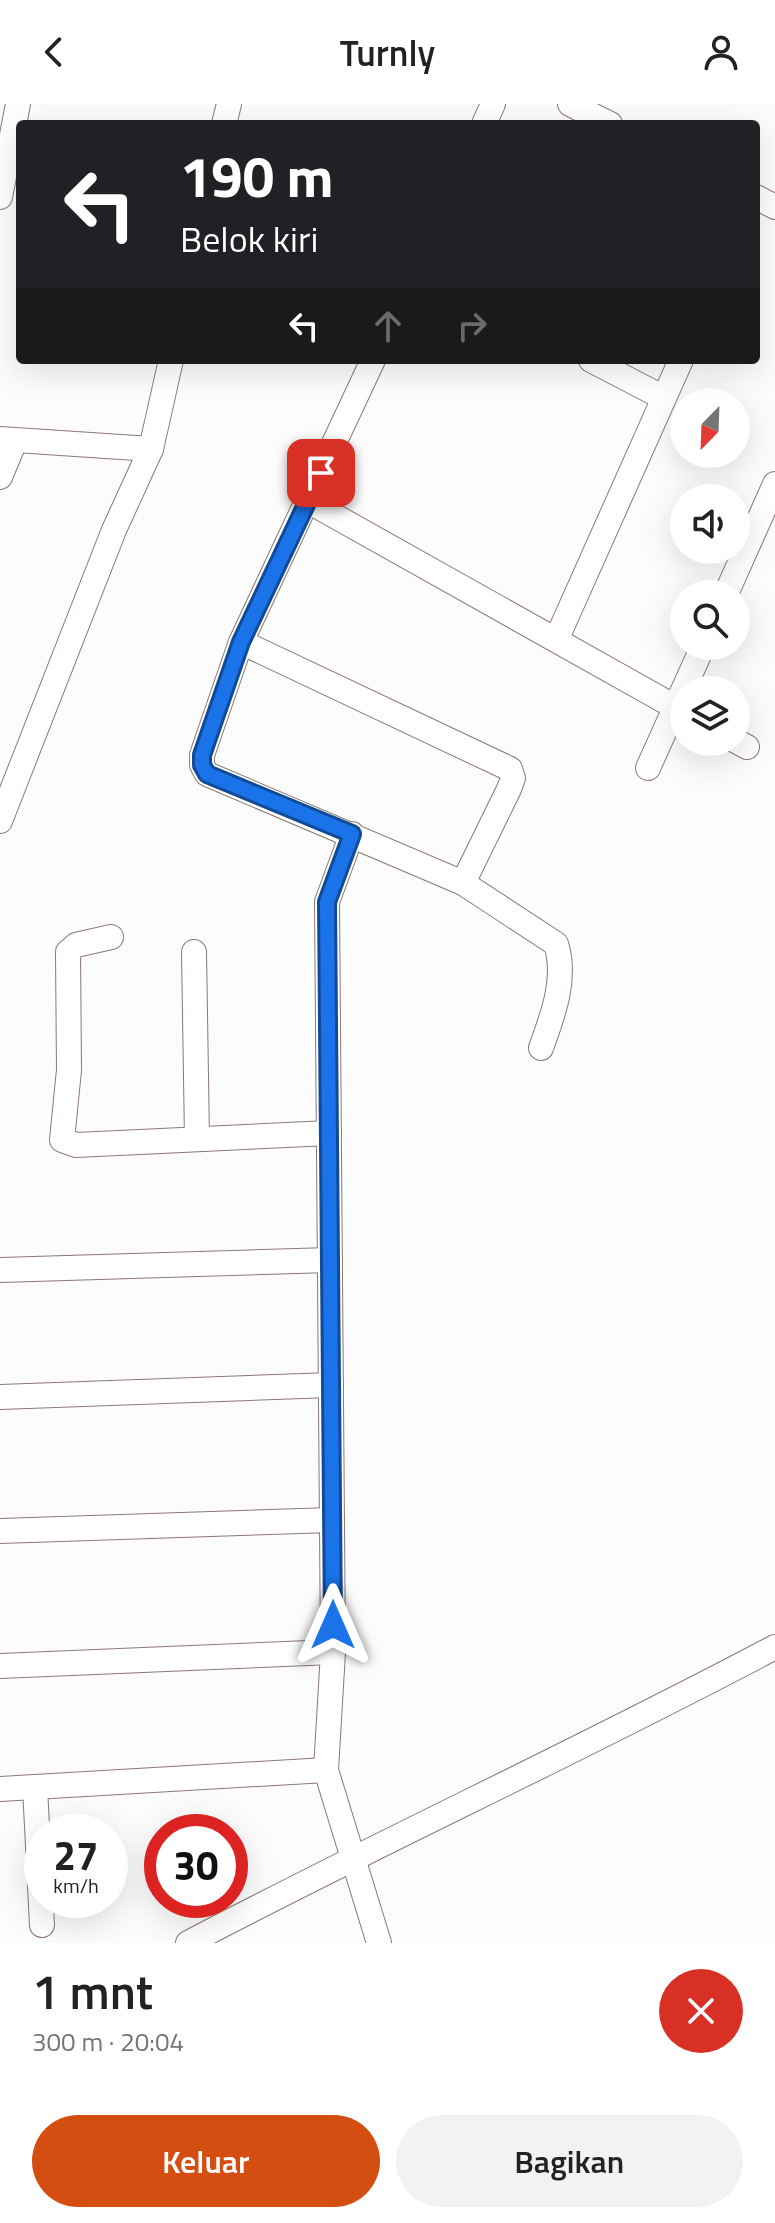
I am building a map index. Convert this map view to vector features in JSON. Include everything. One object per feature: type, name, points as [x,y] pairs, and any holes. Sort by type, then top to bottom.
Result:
[{"type":"street","points":[[0,197],[18,104]]},
{"type":"street","points":[[570,104],[602,120]]},
{"type":"street","points":[[0,821],[114,530],[151,449],[170,364]]},
{"type":"street","points":[[371,364],[241,642],[202,755],[202,765],[207,774],[463,883],[556,944],[561,958],[555,1010],[541,1048]]},
{"type":"street","points":[[599,364],[664,398]]},
{"type":"street","points":[[557,638],[679,364]]},
{"type":"street","points":[[0,477],[8,440],[151,449]]},
{"type":"street","points":[[732,580],[775,484]]},
{"type":"street","points":[[308,501],[670,703]]},
{"type":"street","points":[[241,642],[510,769],[513,778],[509,789],[463,883]]},
{"type":"street","points":[[648,768],[670,727]]},
{"type":"street","points":[[352,834],[327,902],[333,1652],[326,1770],[379,1943]]},
{"type":"street","points":[[111,937],[76,945],[68,952],[69,1101],[61,1129],[62,1140],[76,1145],[329,1133]]},
{"type":"street","points":[[194,952],[197,1139]]},
{"type":"street","points":[[0,1270],[330,1260]]},
{"type":"street","points":[[0,1397],[331,1385]]},
{"type":"street","points":[[0,1531],[332,1520]]},
{"type":"street","points":[[188,1943],[353,1856],[657,1709],[775,1647]]},
{"type":"street","points":[[0,1666],[333,1652]]},
{"type":"street","points":[[0,1789],[326,1770]]},
{"type":"street","points":[[35,1787],[42,1925]]},
{"type":"route","points":[[321,473],[241,642],[202,755],[202,765],[207,774],[352,834],[327,902],[333,1625]]}]
